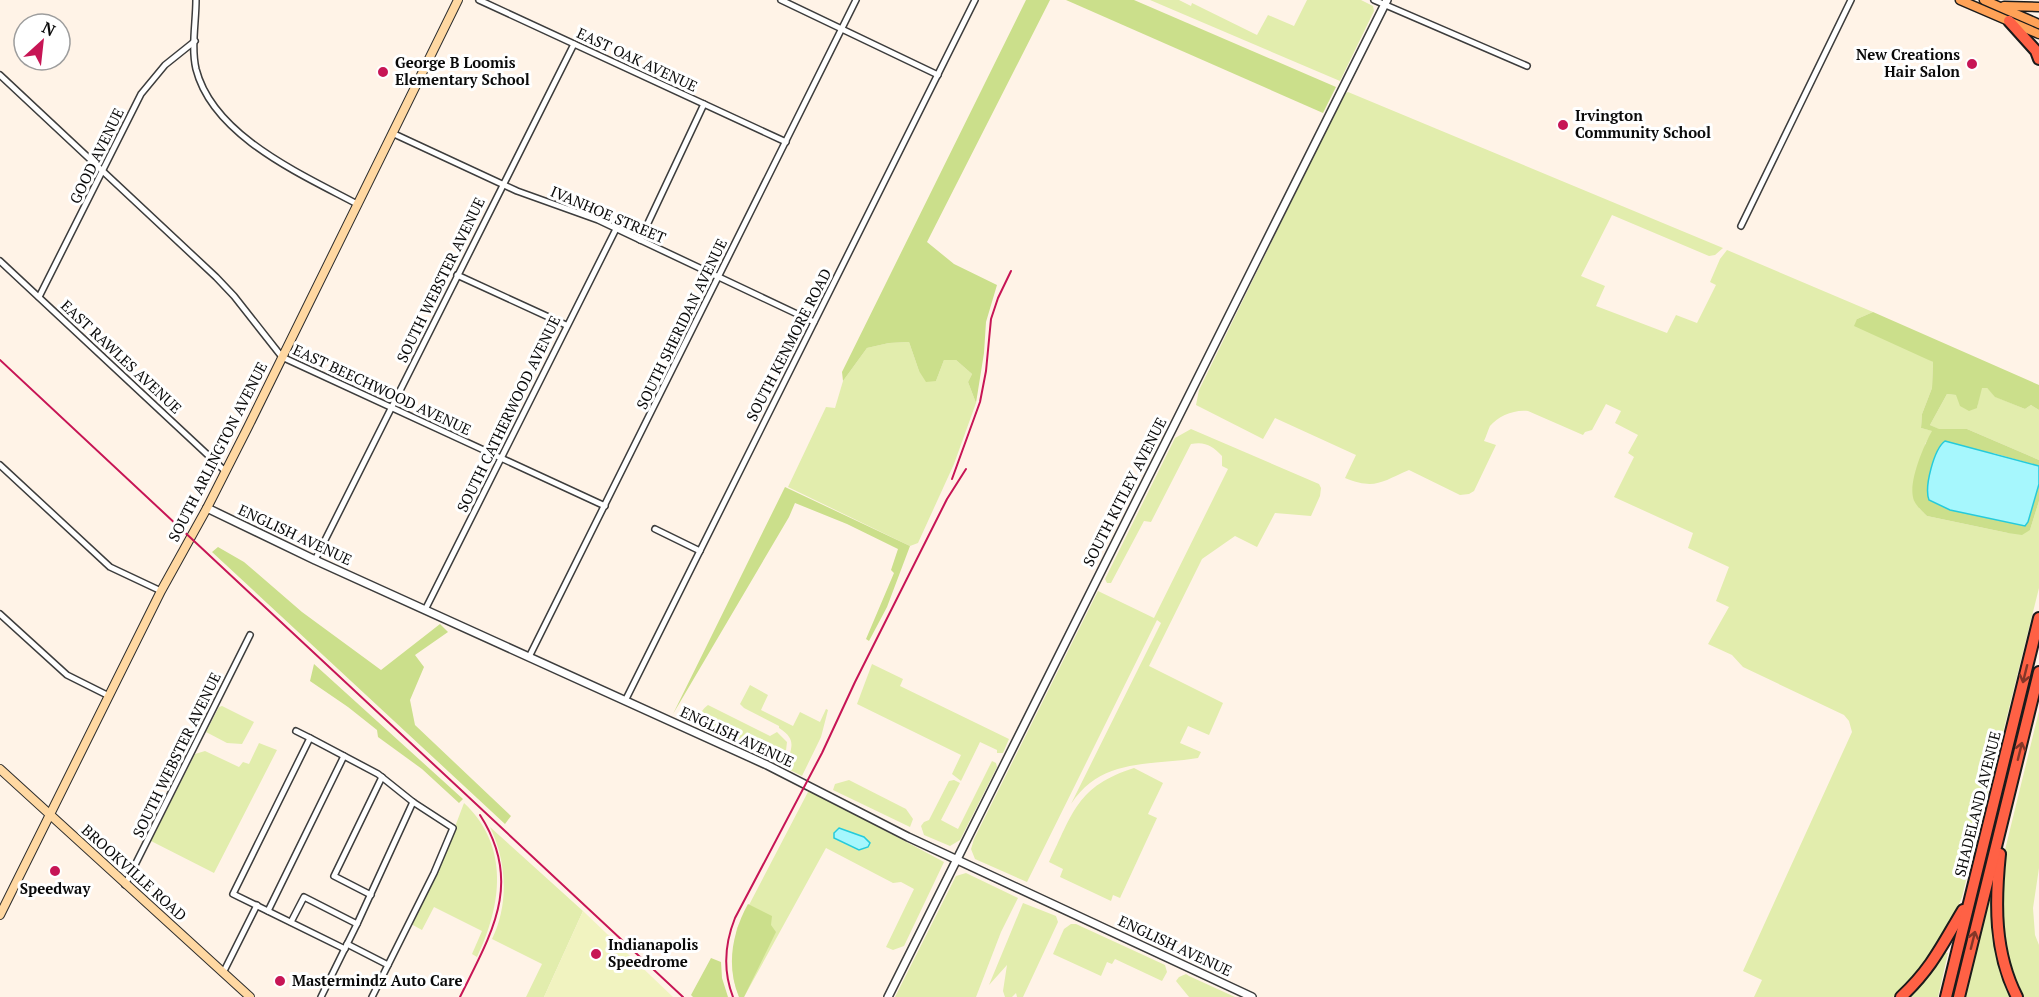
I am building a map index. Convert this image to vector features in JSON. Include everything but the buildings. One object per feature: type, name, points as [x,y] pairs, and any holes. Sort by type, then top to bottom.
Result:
[{"type":"highway","points":[[2008,21],[2036,51],[2039,59]]},
{"type":"highway","name":"SHADELAND AVENUE","points":[[1946,997],[2039,618]]},
{"type":"highway","name":"SHADELAND AVENUE","points":[[1959,997],[2039,672]]},
{"type":"highway","points":[[2004,815],[1996,887],[1997,922],[2003,957],[2017,997]]},
{"type":"highway","points":[[1901,997],[1914,985],[1937,956],[1969,899]]},
{"type":"main road","name":"SOUTH ARLINGTON AVENUE","points":[[0,915],[161,591],[207,508],[458,0]]},
{"type":"main road","points":[[1960,0],[2039,34]]},
{"type":"main road","points":[[1984,0],[2039,24]]},
{"type":"main road","points":[[1998,6],[2039,8]]},
{"type":"main road","name":"BROOKVILLE ROAD","points":[[0,769],[250,997]]},
{"type":"street","points":[[196,0],[197,71],[206,95],[214,107],[273,160],[357,204]]},
{"type":"street","name":"EAST OAK AVENUE","points":[[479,0],[786,142]]},
{"type":"street","points":[[781,0],[938,75]]},
{"type":"street","name":"SOUTH SHERIDAN AVENUE","points":[[530,657],[856,0]]},
{"type":"street","name":"SOUTH KENMORE ROAD","points":[[625,701],[975,0]]},
{"type":"street","points":[[1374,0],[1386,2],[1527,66]]},
{"type":"street","points":[[1741,226],[1851,0]]},
{"type":"street","name":"SOUTH KITLEY AVENUE","points":[[888,997],[1386,2]]},
{"type":"street","name":"GOOD AVENUE","points":[[39,297],[145,88],[165,65],[195,41]]},
{"type":"street","name":"SOUTH WEBSTER AVENUE","points":[[315,560],[574,44]]},
{"type":"street","name":"EAST BEECHWOOD AVENUE","points":[[0,75],[216,277],[282,357],[605,506]]},
{"type":"street","points":[[640,240],[704,104]]},
{"type":"street","name":"IVANHOE STREET","points":[[392,134],[502,185],[581,213],[720,276],[814,322]]},
{"type":"street","name":"SOUTH CATHERWOOD AVENUE","points":[[424,610],[616,229]]},
{"type":"street","name":"EAST RAWLES AVENUE","points":[[0,261],[225,471]]},
{"type":"street","points":[[457,275],[566,325]]},
{"type":"street","points":[[0,465],[110,567],[161,591]]},
{"type":"street","name":"ENGLISH AVENUE","points":[[207,508],[315,560],[801,781],[956,860],[1252,997]]},
{"type":"street","points":[[655,529],[700,551]]},
{"type":"street","points":[[0,614],[67,675],[109,696]]},
{"type":"street","name":"SOUTH WEBSTER AVENUE","points":[[125,885],[250,635]]},
{"type":"street","points":[[296,732],[382,777],[413,802],[453,828],[434,873],[372,997]]},
{"type":"street","points":[[310,738],[233,894],[388,965]]},
{"type":"street","points":[[268,911],[344,756]]},
{"type":"street","points":[[371,895],[334,876],[382,777]]},
{"type":"street","points":[[321,997],[413,802]]},
{"type":"street","points":[[291,922],[304,897],[357,924]]},
{"type":"street","points":[[223,972],[256,905]]},
{"type":"green space","points":[[1026,0],[1050,0],[927,242],[954,264],[997,285],[986,322],[984,353],[976,403],[968,382],[972,374],[956,360],[944,360],[936,381],[926,382],[919,371],[909,342],[889,343],[867,348],[843,381],[842,372]]},
{"type":"green space","points":[[1066,0],[1134,0],[1336,87],[1323,113]]},
{"type":"green space","points":[[1150,0],[1179,0],[1191,6],[1192,3],[1257,35],[1268,15],[1294,26],[1307,0],[1361,0],[1373,6],[1374,11],[1340,81]]},
{"type":"green space","points":[[1348,92],[1723,248],[1715,255],[1709,256],[1612,215],[1581,276],[1605,286],[1596,306],[1667,333],[1676,315],[1697,323],[1716,285],[1710,282],[1720,259],[1727,250],[1873,312],[1857,319],[1933,362],[1932,388],[1922,414],[1921,428],[1933,431],[1925,444],[1919,508],[1927,516],[2008,533],[2030,530],[2039,501],[2039,588],[1962,897],[1950,925],[1934,952],[1905,988],[1893,997],[1754,997],[1762,980],[1743,971],[1852,732],[1849,721],[1844,715],[1743,667],[1732,655],[1708,644],[1729,607],[1716,601],[1729,567],[1688,548],[1693,533],[1614,497],[1634,457],[1628,453],[1638,435],[1615,423],[1621,411],[1606,404],[1592,430],[1583,435],[1528,411],[1512,412],[1502,416],[1490,426],[1484,441],[1496,445],[1474,491],[1460,495],[1409,470],[1378,483],[1355,482],[1345,478],[1356,455],[1275,418],[1263,439],[1196,405],[1199,390],[1344,94]]},
{"type":"green space","points":[[1873,312],[2039,385],[2039,410],[2031,405],[2025,409],[1995,397],[1987,388],[1982,388],[1977,408],[1969,411],[1960,406],[1956,395],[1947,394],[1930,425],[1939,429],[1967,429],[2039,460],[2039,466],[1993,453],[1950,510],[2025,526],[2039,484],[2039,501],[2030,530],[2022,535],[1927,516],[1917,505],[1913,497],[1913,481],[1921,454],[1932,431],[1921,428],[1922,414],[1932,388],[1933,362],[1854,326],[1857,319]]},
{"type":"green space","points":[[909,342],[919,371],[936,381],[944,360],[956,360],[972,374],[968,382],[976,403],[954,464],[918,543],[910,546],[788,487],[826,407],[835,408],[843,381],[867,348],[889,343]]},
{"type":"green space","points":[[1981,388],[1987,388],[1996,397],[2025,409],[2031,405],[2039,410],[2039,460],[1967,429],[1938,429],[1930,425],[1947,394],[1957,395],[1977,408]]},
{"type":"green space","points":[[1191,429],[1319,484],[1320,496],[1311,516],[1275,513],[1257,547],[1235,536],[1202,559],[1149,666],[1223,703],[1209,735],[1188,726],[1180,743],[1201,752],[1198,758],[1128,766],[1112,771],[1097,778],[1083,789],[1071,804],[1161,623],[1157,620],[1027,882],[975,859],[971,849],[974,839],[1098,591],[1154,618],[1228,469],[1222,466],[1222,456],[1215,449],[1205,444],[1191,444],[1151,522],[1144,521],[1111,583],[1107,583],[1105,579],[1175,438]]},
{"type":"green space","points":[[785,487],[910,546],[887,607],[869,641],[866,639],[894,573],[891,570],[898,549],[847,524],[795,503],[789,517],[673,714]]},
{"type":"green space","points":[[218,547],[244,562],[302,612],[381,670],[440,624],[448,632],[415,655],[424,667],[410,700],[415,725],[511,816],[505,824],[212,552]]},
{"type":"green space","points":[[314,664],[463,799],[459,803],[422,769],[378,737],[377,730],[310,681]]},
{"type":"green space","points":[[872,664],[903,679],[900,686],[1009,739],[1003,753],[997,753],[997,750],[980,742],[961,781],[952,774],[961,755],[857,704]]},
{"type":"green space","points":[[750,685],[768,695],[761,710],[793,726],[800,712],[820,722],[826,709],[828,710],[821,737],[802,776],[788,769],[791,742],[786,733],[779,726],[740,704]]},
{"type":"green space","points":[[708,705],[770,736],[777,732],[787,742],[785,759],[779,763],[701,726],[700,714]]},
{"type":"green space","points":[[222,706],[254,722],[242,744],[227,743],[206,732],[219,707]]},
{"type":"green space","points":[[2039,711],[2039,868],[2033,908],[2035,935],[2039,945],[2039,997],[2022,997],[2011,972],[2001,926],[2004,854]]},
{"type":"green space","points":[[259,743],[277,750],[214,873],[151,841],[195,754],[205,751],[239,767],[243,762],[249,764]]},
{"type":"green space","points":[[992,761],[997,767],[960,840],[950,846],[924,835],[921,826],[929,820],[949,781],[954,780],[960,783],[941,820],[958,829]]},
{"type":"green space","points":[[1134,768],[1163,783],[1148,814],[1157,818],[1120,898],[1113,895],[1111,901],[1060,877],[1063,869],[1049,862],[1071,815],[1088,793],[1100,783]]},
{"type":"green space","points":[[849,780],[906,809],[913,819],[910,827],[833,790],[835,784]]},
{"type":"green space","points":[[809,790],[944,862],[904,946],[893,950],[886,947],[914,889],[901,882],[893,883],[826,848],[744,997],[739,997],[732,962],[737,928]]},
{"type":"green space","points":[[464,803],[479,820],[489,838],[495,857],[497,877],[492,917],[477,957],[472,954],[482,931],[434,907],[422,930],[411,924],[439,869]]},
{"type":"green space","points":[[490,827],[583,911],[544,997],[526,997],[542,964],[492,939],[501,912],[504,883],[500,854]]},
{"type":"green space","points":[[966,873],[1018,898],[1001,932],[976,997],[895,997],[956,876]]},
{"type":"green space","points":[[1988,893],[1993,894],[2013,997],[1965,997],[1984,921],[1981,920]]},
{"type":"green space","points":[[1023,903],[1056,916],[1058,922],[1023,997],[1017,997],[1016,993],[1012,997],[1005,997],[1003,991],[1007,965],[989,985]]},
{"type":"green space","points":[[748,904],[772,916],[771,925],[776,932],[744,997],[739,997],[733,973],[733,950],[738,926]]},
{"type":"green space","name":"Indianapolis Speedrome","points":[[583,911],[673,997],[544,997]]},
{"type":"green space","points":[[1071,924],[1076,924],[1165,965],[1167,972],[1162,981],[1115,959],[1112,964],[1107,962],[1101,976],[1053,954],[1064,929]]},
{"type":"green space","points":[[1944,952],[1948,953],[1938,997],[1905,997]]},
{"type":"green space","points":[[711,958],[721,962],[722,978],[728,997],[693,997],[691,995]]},
{"type":"green space","points":[[1186,974],[1235,997],[1189,997],[1176,981]]},
{"type":"water","points":[[1945,441],[2039,466],[2039,484],[2025,526],[1950,510],[1929,500],[1928,486],[1931,469],[1937,452]]},
{"type":"water","points":[[839,828],[864,837],[870,843],[868,847],[859,850],[834,838],[834,833]]},
{"type":"railway","points":[[952,479],[980,402],[986,371],[991,319],[1011,271]]},
{"type":"railway","points":[[0,360],[683,997]]},
{"type":"railway","points":[[733,997],[726,957],[735,918],[822,753],[947,499],[966,469]]},
{"type":"railway","points":[[460,997],[492,930],[501,886],[500,863],[493,840],[480,815]]},
{"type":"place","name":"New Creations Hair Salon","points":[[1972,64]]},
{"type":"place","name":"George B Loomis Elementary School","points":[[383,72]]},
{"type":"place","name":"Irvington Community School","points":[[1563,125]]},
{"type":"place","name":"Speedway","points":[[55,871]]},
{"type":"place","name":"Indianapolis Speedrome","points":[[596,954]]},
{"type":"place","name":"Mastermindz Auto Care","points":[[280,981]]}]
